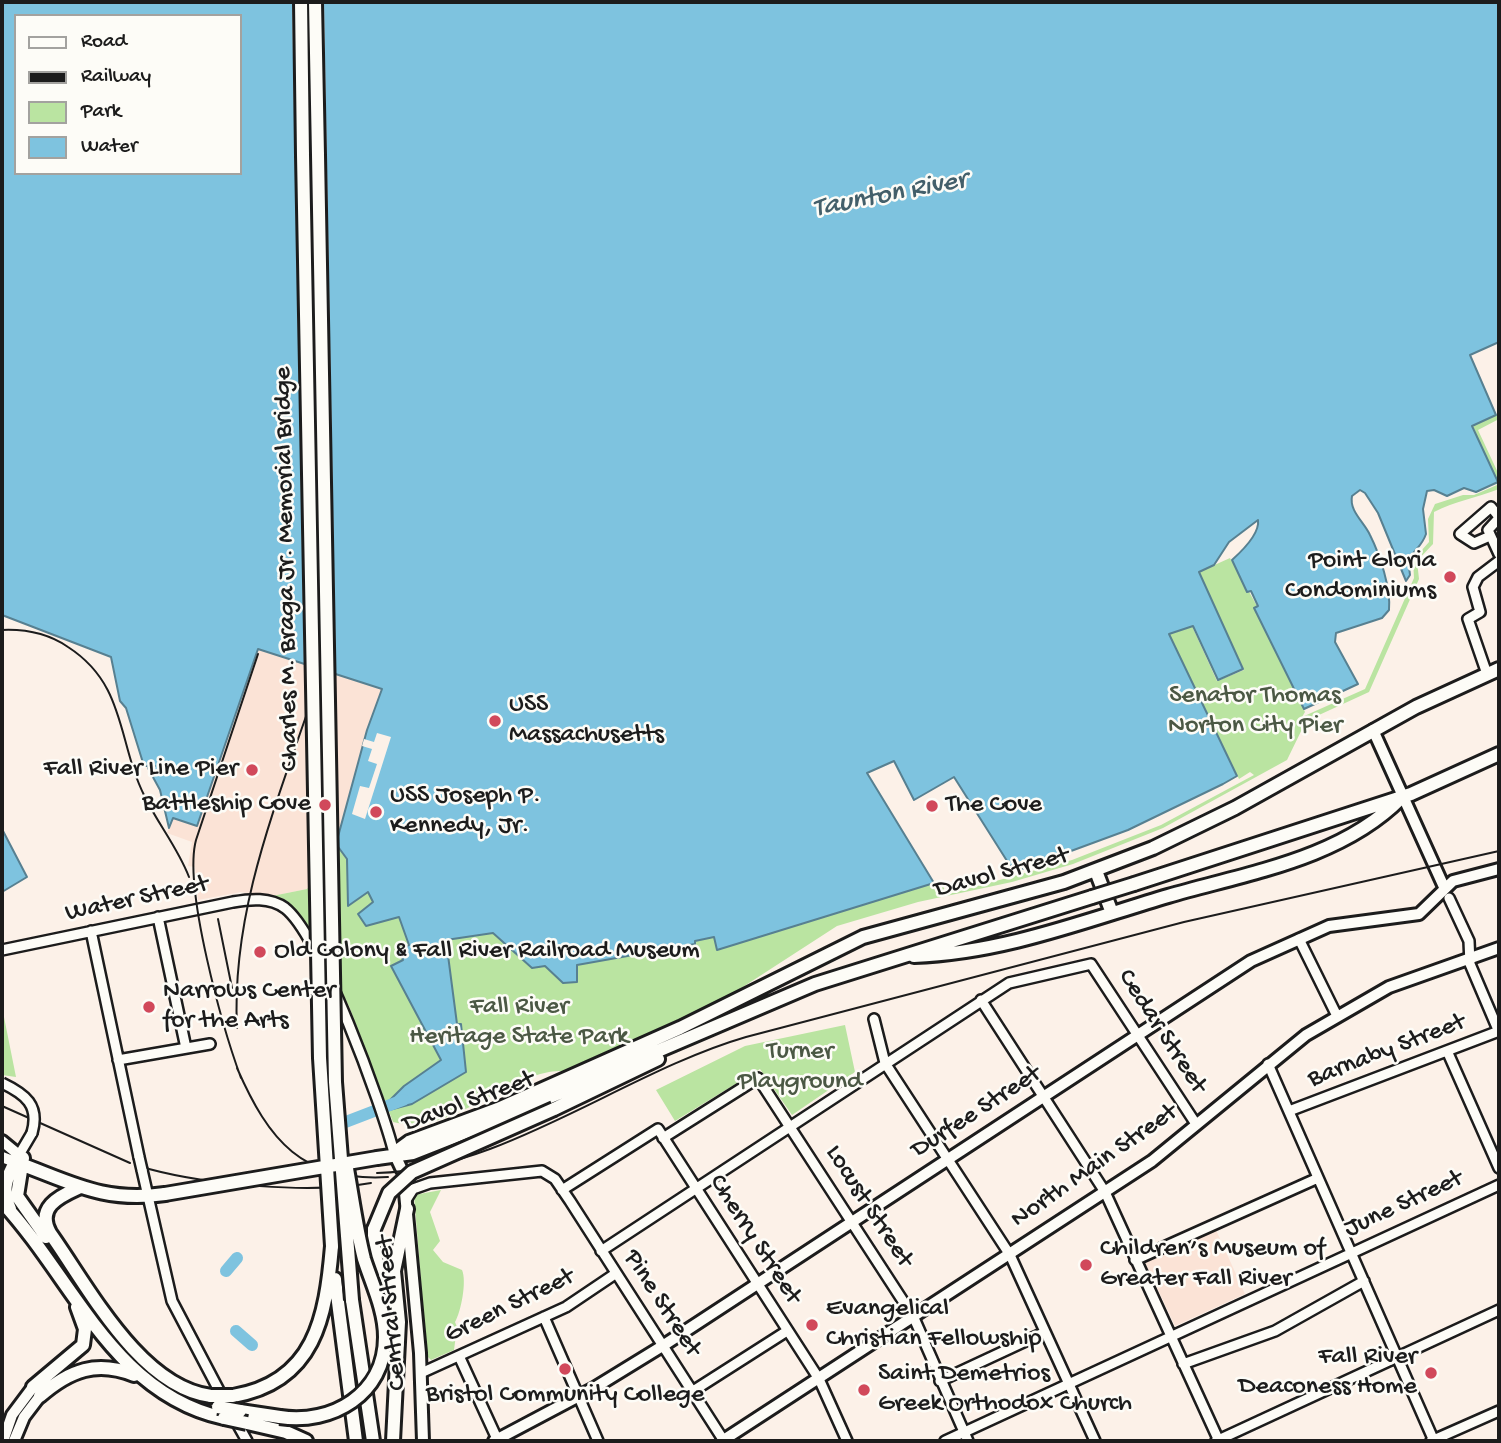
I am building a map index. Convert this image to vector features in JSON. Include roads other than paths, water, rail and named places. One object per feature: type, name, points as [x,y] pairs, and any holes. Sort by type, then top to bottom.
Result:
[{"type":"highway","name":"Charles M. Braga Jr. Memorial Bridge","points":[[301,2],[319,1045],[332,1246],[332,1302]]},
{"type":"highway","name":"Charles M. Braga Jr. Memorial Bridge","points":[[315,2],[336,1108],[352,1300],[373,1441]]},
{"type":"highway","name":"Davol Street","points":[[394,1153],[409,1142],[510,1104],[680,1028],[876,933],[1097,871],[1200,826],[1373,730],[1493,671]]},
{"type":"highway","name":"Davol Street","points":[[394,1153],[413,1153],[489,1123],[741,1013],[826,980],[1401,798],[1499,754]]},
{"type":"highway","points":[[898,957],[944,955],[999,946],[1312,853],[1361,830],[1401,798]]},
{"type":"highway","points":[[1097,871],[1112,914]]},
{"type":"highway","points":[[398,1357],[389,1301],[373,1252],[374,1229],[389,1193],[412,1172],[554,1109],[709,1033],[741,1013]]},
{"type":"highway","points":[[2,1202],[116,1352],[153,1387],[182,1406],[218,1407],[280,1417],[317,1418],[348,1405],[372,1382],[384,1348],[383,1320],[359,1238],[336,1108]]},
{"type":"highway","points":[[20,1160],[78,1188],[113,1195],[149,1196],[394,1153]]},
{"type":"highway","points":[[14,1215],[3,1189],[20,1160]]},
{"type":"highway","points":[[20,1160],[16,1190],[18,1200],[150,1368],[179,1388],[247,1423],[286,1432],[306,1441]]},
{"type":"highway","points":[[78,1188],[50,1204],[45,1221],[80,1277]]},
{"type":"highway","points":[[393,1441],[399,1322],[394,1271],[406,1205]]},
{"type":"highway","points":[[37,1391],[83,1345],[85,1329],[71,1290]]},
{"type":"highway","points":[[218,1407],[233,1396],[270,1384],[296,1364],[317,1333],[332,1302]]},
{"type":"highway","points":[[332,1302],[356,1441]]},
{"type":"highway","points":[[37,1391],[86,1368],[112,1368],[141,1377]]},
{"type":"main road","points":[[1373,730],[1401,798],[1444,887]]},
{"type":"main road","name":"Durfee Street","points":[[496,1441],[579,1397],[663,1346],[1251,961],[1340,923],[1419,914],[1434,903],[1444,887],[1453,881],[1499,869]]},
{"type":"main road","name":"North Main Street","points":[[723,1441],[1152,1161],[1268,1064],[1337,1016],[1389,987],[1499,948]]},
{"type":"main road","points":[[2,1141],[20,1160]]},
{"type":"main road","points":[[394,1153],[402,1170]]},
{"type":"main road","points":[[2,1157],[20,1160]]},
{"type":"main road","name":"Central Street","points":[[404,1182],[421,1373],[423,1441]]},
{"type":"main road","points":[[3,1441],[12,1415],[37,1391]]},
{"type":"main road","points":[[14,1441],[37,1391]]},
{"type":"street","points":[[1490,536],[1474,543],[1460,534],[1491,507],[1499,517],[1488,530],[1499,554]]},
{"type":"street","points":[[1493,671],[1468,619],[1480,612],[1473,587],[1478,577],[1499,561]]},
{"type":"street","points":[[1449,898],[1469,941],[1470,964],[1499,1032]]},
{"type":"street","name":"Water Street","points":[[2,950],[243,900],[269,900],[282,906],[299,925],[345,1015],[394,1153]]},
{"type":"street","points":[[158,917],[186,1048]]},
{"type":"street","points":[[91,931],[172,1301],[247,1441]]},
{"type":"street","points":[[1299,939],[1337,1016]]},
{"type":"street","name":"Cedar Street","points":[[981,1000],[1009,983],[1091,964],[1196,1124]]},
{"type":"street","points":[[601,1251],[981,1000],[1105,1192],[1217,1441],[1499,1310]]},
{"type":"street","points":[[874,1019],[885,1063],[1010,1255],[1092,1440]]},
{"type":"street","name":"Barnaby Street","points":[[1289,1111],[1499,1032]]},
{"type":"street","points":[[118,1060],[211,1044]]},
{"type":"street","points":[[1448,1053],[1499,1168]]},
{"type":"street","points":[[1268,1064],[1432,1441],[1499,1411]]},
{"type":"street","name":"Locust Street","points":[[663,1138],[758,1078],[914,1318],[966,1437]]},
{"type":"street","points":[[2,1083],[21,1093],[30,1102],[35,1115],[32,1133],[20,1160]]},
{"type":"street","points":[[406,1205],[413,1189],[430,1183],[542,1171],[555,1179],[562,1190],[658,1129],[663,1138]]},
{"type":"street","name":"Cherry Street","points":[[663,1138],[819,1379],[847,1441]]},
{"type":"street","points":[[1135,1260],[1318,1178]]},
{"type":"street","name":"June Street","points":[[945,1441],[966,1437],[1068,1385],[1499,1185]]},
{"type":"street","name":"Pine Street","points":[[562,1190],[723,1441]]},
{"type":"street","name":"Green Street","points":[[421,1373],[578,1301],[615,1274]]},
{"type":"street","points":[[1183,1364],[1275,1331],[1364,1281]]},
{"type":"street","points":[[544,1317],[598,1441]]},
{"type":"street","points":[[693,1391],[788,1331]]},
{"type":"street","points":[[940,1381],[1043,1332]]},
{"type":"street","points":[[459,1356],[496,1441]]},
{"type":"water","name":"Taunton River","points":[[2,2],[1499,2],[1499,342],[1470,355],[1496,415],[1472,426],[1498,482],[1476,492],[1464,488],[1447,496],[1434,490],[1427,491],[1423,509],[1426,534],[1411,556],[1410,575],[1406,581],[1378,513],[1365,493],[1360,490],[1352,496],[1355,512],[1370,535],[1381,562],[1387,582],[1389,610],[1382,618],[1336,633],[1335,642],[1358,684],[1304,709],[1254,608],[1258,606],[1251,591],[1247,592],[1232,560],[1253,536],[1258,520],[1229,542],[1214,565],[1199,572],[1243,669],[1218,680],[1193,626],[1169,634],[1237,776],[1128,830],[1014,872],[954,777],[914,800],[894,761],[867,773],[934,883],[717,950],[714,937],[695,941],[695,944],[577,965],[577,982],[563,983],[545,966],[532,968],[493,933],[446,940],[457,1024],[461,1024],[466,1072],[412,1104],[389,1110],[387,1103],[404,1086],[441,1060],[391,966],[403,960],[399,951],[409,945],[399,917],[366,926],[358,914],[373,902],[368,892],[348,906],[347,859],[336,844],[367,730],[382,689],[258,649],[197,826],[173,818],[169,828],[160,790],[148,768],[155,766],[144,766],[126,708],[120,701],[111,657],[2,615]]},
{"type":"water","points":[[2,829],[27,877],[2,892]]},
{"type":"waterway","points":[[326,1151],[343,1123],[403,1100]]},
{"type":"waterway","points":[[226,1271],[237,1258]]},
{"type":"waterway","points":[[236,1331],[252,1345]]},
{"type":"railway","points":[[2,630],[36,633],[61,642],[87,662],[101,679],[111,697],[145,797],[189,877]]},
{"type":"railway","points":[[241,1078],[207,959],[195,891],[193,862],[196,840],[258,654]]},
{"type":"railway","points":[[237,1028],[237,983],[250,897],[273,812],[316,687]]},
{"type":"railway","points":[[377,1173],[424,1168],[470,1156],[517,1138],[701,1053],[746,1037],[1184,922],[1499,851]]},
{"type":"railway","points":[[218,919],[232,988]]},
{"type":"railway","points":[[237,1068],[262,1117],[292,1152],[311,1164],[333,1172],[358,1177],[388,1177]]},
{"type":"railway","points":[[2,1106],[130,1163]]},
{"type":"railway","points":[[149,1169],[200,1179],[290,1188],[371,1183]]},
{"type":"place","name":"Point Gloria Condominiums","points":[[1450,577]]},
{"type":"place","name":"USS Massachusetts","points":[[495,721]]},
{"type":"place","name":"Fall River Line Pier","points":[[252,770]]},
{"type":"place","name":"Battleship Cove","points":[[325,805]]},
{"type":"place","name":"The Cove","points":[[932,806]]},
{"type":"place","name":"USS Joseph P. Kennedy, Jr.","points":[[376,812]]},
{"type":"place","name":"Old Colony & Fall River Railroad Museum","points":[[260,952]]},
{"type":"place","name":"Narrows Center for the Arts","points":[[149,1007]]},
{"type":"place","name":"Children’s Museum of Greater Fall River","points":[[1086,1265]]},
{"type":"place","name":"Evangelical Christian Fellowship","points":[[812,1325]]},
{"type":"place","name":"Bristol Community College","points":[[565,1369]]},
{"type":"place","name":"Fall River Deaconess Home","points":[[1431,1373]]},
{"type":"place","name":"Saint Demetrios Greek Orthodox Church","points":[[864,1390]]},
{"type":"park label","name":"Senator Thomas Norton City Pier","points":[[1255,712]]},
{"type":"park label","name":"Fall River Heritage State Park","points":[[519,1023]]},
{"type":"park label","name":"Turner Playground","points":[[800,1068]]}]
